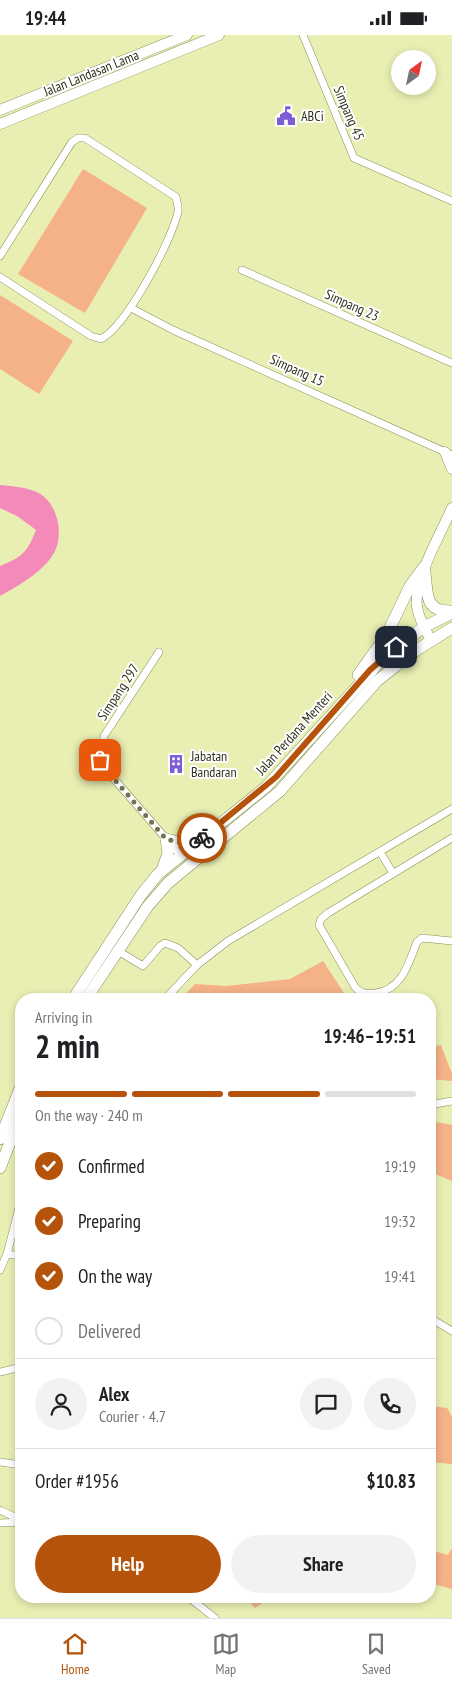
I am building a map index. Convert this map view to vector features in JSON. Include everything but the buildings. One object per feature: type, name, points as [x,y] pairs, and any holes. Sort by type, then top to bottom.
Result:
[{"type":"main road","name":"Jalan Landasan Lama","points":[[0,110],[187,35]]},
{"type":"main road","name":"Jalan Landasan Lama","points":[[0,124],[219,35]]},
{"type":"main road","points":[[449,453],[452,469]]},
{"type":"main road","points":[[431,640],[417,607],[417,591],[424,567],[452,508]]},
{"type":"main road","points":[[424,567],[429,602],[437,609],[452,612]]},
{"type":"main road","points":[[338,706],[386,635],[410,587],[424,567]]},
{"type":"main road","name":"Jalan Perdana Menteri","points":[[77,993],[141,895],[161,871],[266,787],[386,655],[424,627],[452,612]]},
{"type":"main road","name":"Jalan Perdana Menteri","points":[[90,993],[156,895],[189,865],[280,791],[367,691],[387,672],[431,640],[452,628]]},
{"type":"main road","points":[[161,871],[168,853],[166,839],[182,843],[200,839]]},
{"type":"main road","points":[[0,1139],[15,1101]]},
{"type":"main road","points":[[0,1168],[15,1129]]},
{"type":"street","name":"Simpang 45","points":[[303,35],[354,158],[452,201]]},
{"type":"street","points":[[0,256],[72,142],[78,137],[85,138],[176,197],[179,210],[166,244],[131,308],[107,336],[101,339],[91,336],[0,277]]},
{"type":"street","name":"Simpang 23","points":[[242,270],[452,363]]},
{"type":"street","name":"Simpang 15","points":[[131,308],[173,330],[449,453]]},
{"type":"street","name":"Simpang 297","points":[[159,652],[104,736],[100,760],[108,772],[189,865]]},
{"type":"street","points":[[171,993],[197,965],[243,932],[452,809]]},
{"type":"street","points":[[363,993],[354,987],[319,925],[324,915],[452,838]]},
{"type":"street","points":[[380,852],[392,873]]},
{"type":"street","points":[[376,993],[386,992],[393,988],[403,976],[417,942],[422,938],[452,941]]},
{"type":"street","points":[[118,951],[143,966],[160,946],[165,943],[178,948],[197,965]]},
{"type":"street","points":[[436,1104],[452,1101]]},
{"type":"street","points":[[0,1270],[7,1253],[15,1223]]},
{"type":"street","points":[[7,1253],[15,1255]]},
{"type":"street","points":[[436,1322],[452,1331]]},
{"type":"street","points":[[0,1372],[15,1368]]},
{"type":"street","points":[[0,1461],[15,1464]]},
{"type":"street","points":[[0,1510],[15,1518]]},
{"type":"street","points":[[0,1523],[15,1522]]},
{"type":"street","points":[[196,1603],[215,1618]]},
{"type":"shaded area","points":[[83,169],[147,208],[85,313],[18,274]]},
{"type":"shaded area","points":[[0,295],[73,341],[39,394],[0,369]]},
{"type":"shaded area","points":[[0,485],[26,489],[42,495],[48,501],[57,517],[59,536],[54,553],[49,560],[30,578],[0,596],[0,566],[14,560],[23,553],[30,544],[36,530],[17,516],[0,508]]},
{"type":"shaded area","points":[[323,961],[344,993],[187,993],[195,984],[226,986],[290,979]]},
{"type":"shaded area","points":[[441,1045],[452,1074],[452,1081],[436,1080],[436,1046]]},
{"type":"shaded area","points":[[436,1122],[452,1125],[452,1181],[436,1174]]},
{"type":"shaded area","points":[[436,1407],[447,1408],[452,1417],[452,1464],[436,1463]]},
{"type":"shaded area","points":[[452,1548],[452,1589],[436,1585],[436,1552],[448,1555]]},
{"type":"shaded area","points":[[251,1603],[262,1603],[255,1608]]},
{"type":"way so far","points":[[100,760],[108,772],[166,839],[182,843],[202,838]]},
{"type":"place","name":"ABCi","points":[[286,116]]},
{"type":"place","name":"Jabatan Bandaran","points":[[176,764]]},
{"type":"route","points":[[202,838],[266,787],[370,670],[396,647]]}]
